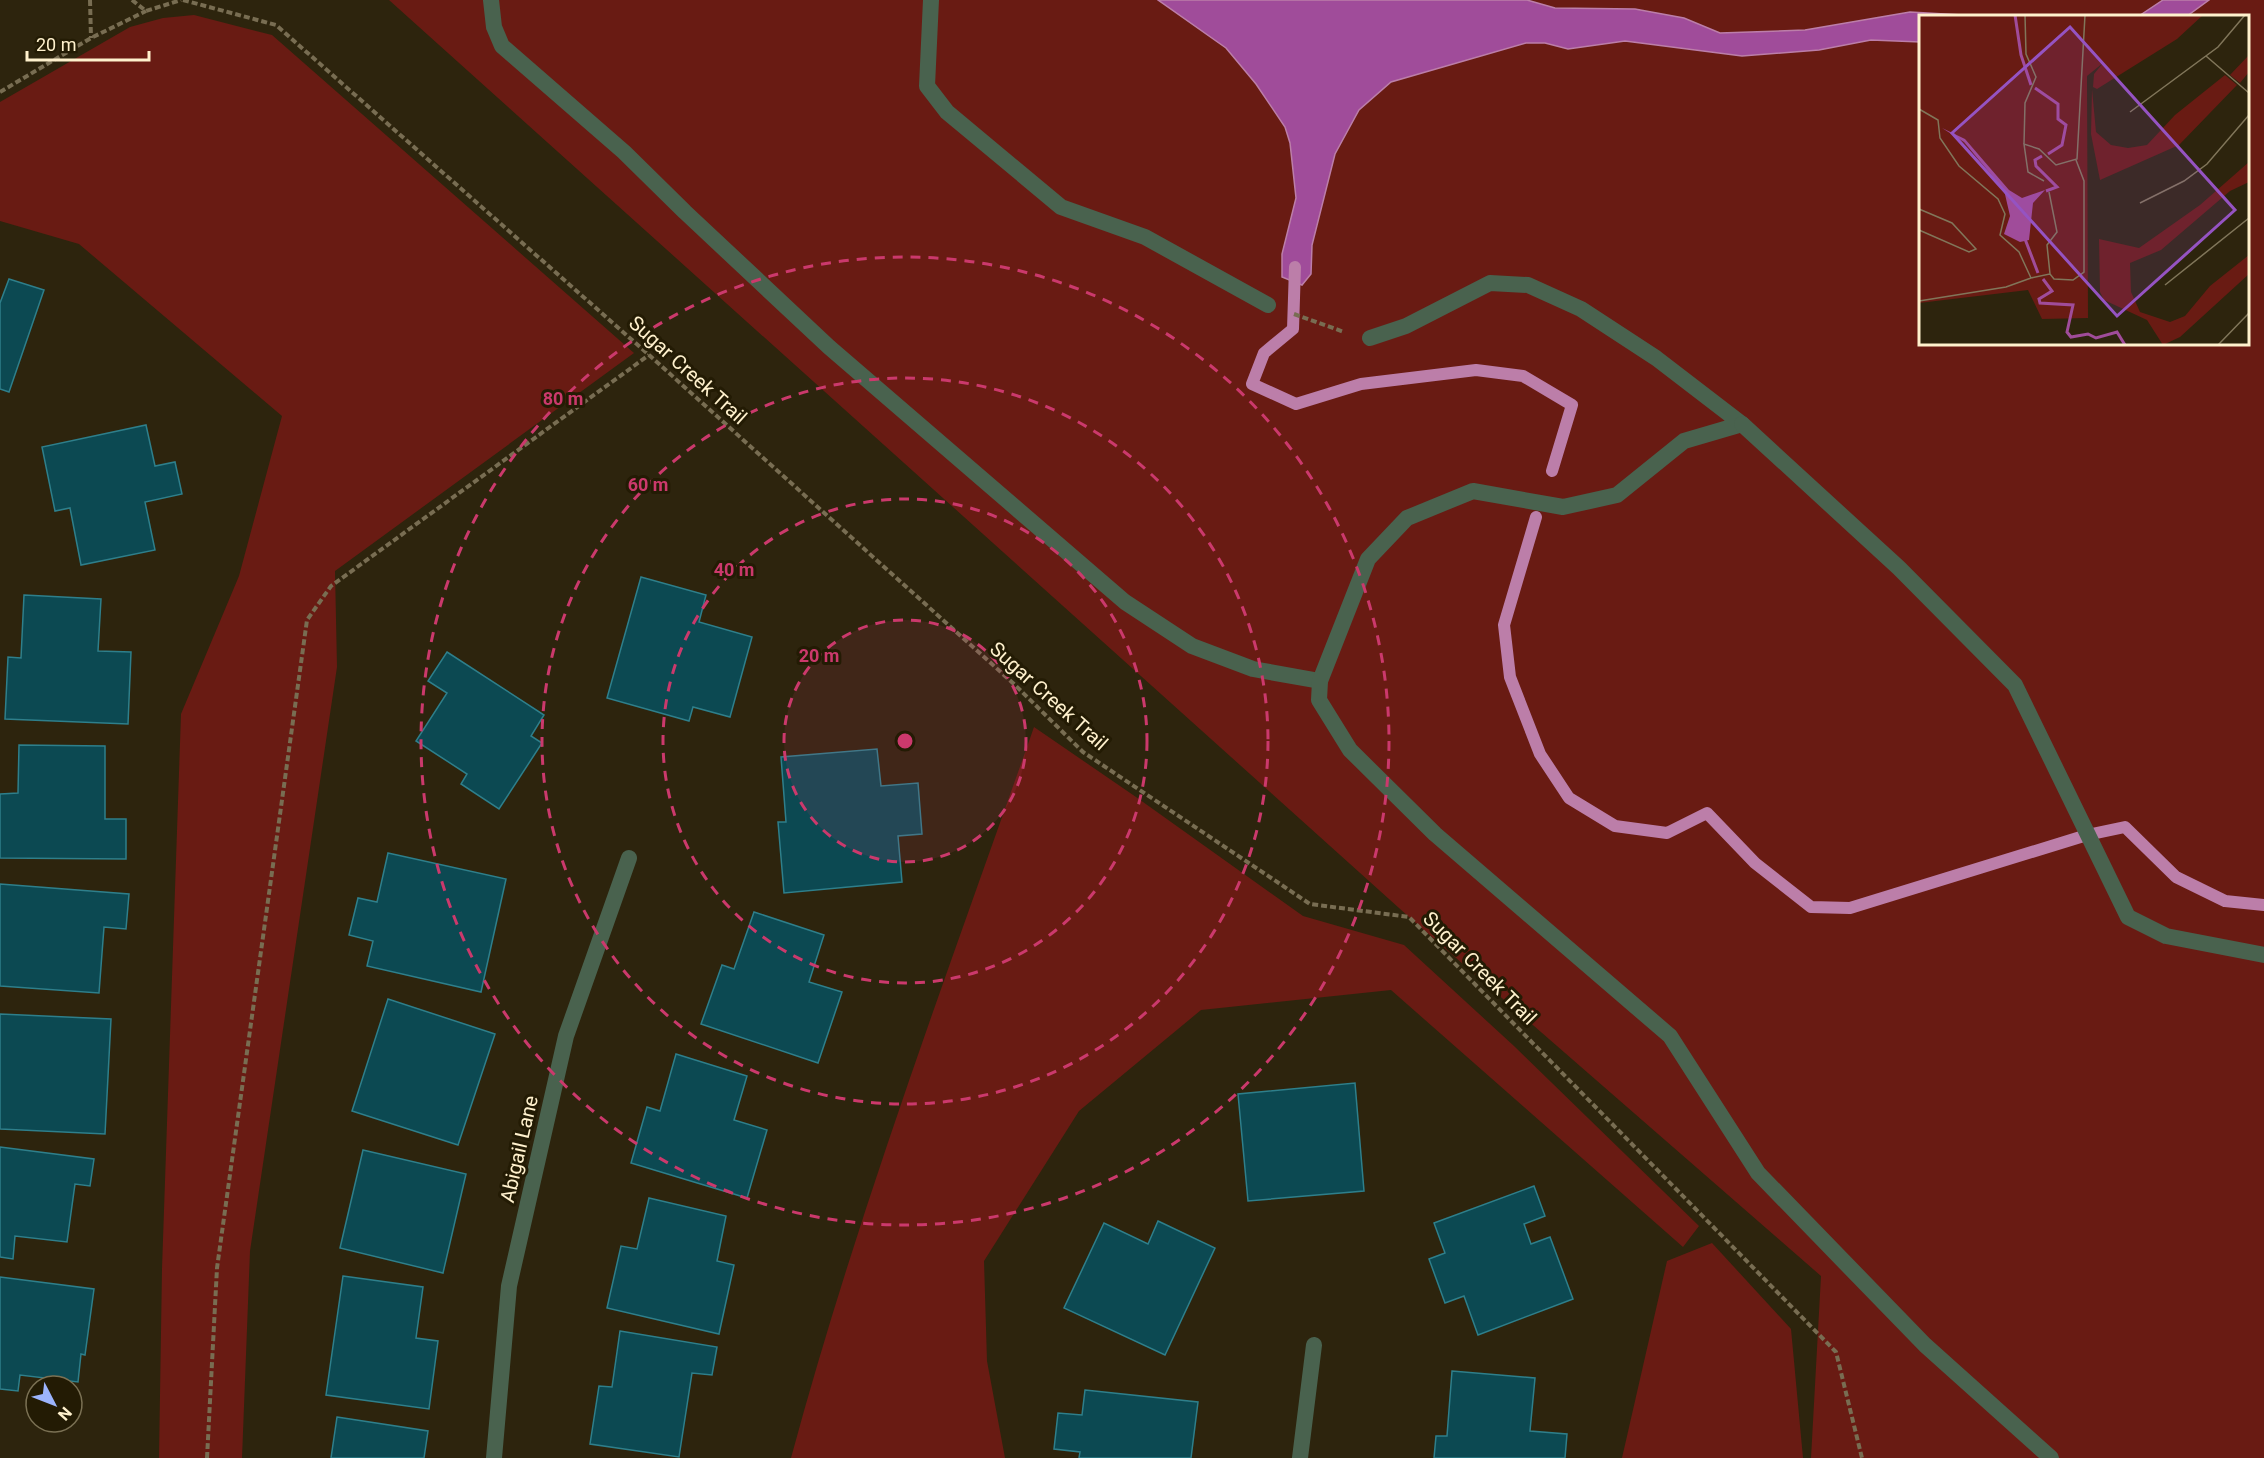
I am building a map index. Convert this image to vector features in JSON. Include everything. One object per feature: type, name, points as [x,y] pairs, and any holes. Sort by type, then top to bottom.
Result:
[{"type":"street","points":[[491,0],[494,27],[502,46],[624,152],[829,347],[1125,602],[1192,646],[1253,669],[1320,681]]},
{"type":"street","points":[[931,0],[927,86],[946,112],[1060,207],[1145,237],[1268,304]]},
{"type":"street","points":[[1370,338],[1406,326],[1490,283],[1528,285],[1581,309],[1656,358],[1742,424],[1899,568],[2014,685],[2128,917],[2166,936],[2264,955]]},
{"type":"street","points":[[1742,424],[1684,441],[1617,495],[1563,507],[1473,491],[1407,518],[1368,559],[1320,681],[1319,700],[1350,750],[1435,834],[1670,1036],[1758,1173],[1925,1345],[2051,1458]]},
{"type":"street","name":"Abigail Lane","points":[[494,1458],[509,1286],[566,1036],[629,858]]},
{"type":"street","points":[[1300,1458],[1314,1345]]},
{"type":"path","points":[[90,0],[91,38]]},
{"type":"path","points":[[132,0],[146,11]]},
{"type":"path","name":"Sugar Creek Trail","points":[[0,92],[91,38],[146,11],[182,0],[276,25],[649,355],[1014,684],[1083,752],[1310,904],[1408,917],[1836,1352],[1862,1458]]},
{"type":"path","points":[[1268,304],[1329,328],[1370,338]]},
{"type":"path","points":[[207,1458],[218,1268],[307,620],[330,586],[649,355]]},
{"type":"shaded area","points":[[389,0],[2264,0],[2264,1458],[1811,1458],[1821,1276],[1409,917]]},
{"type":"shaded area","points":[[1158,0],[1527,0],[1555,8],[1635,9],[1684,18],[1720,33],[1805,30],[1910,12],[1962,15],[1919,15],[1919,42],[1871,40],[1819,50],[1742,56],[1625,41],[1568,49],[1545,43],[1526,43],[1391,82],[1359,110],[1335,154],[1312,245],[1311,274],[1302,285],[1282,277],[1282,254],[1296,198],[1290,143],[1285,127],[1256,84],[1226,48]]},
{"type":"shaded area","points":[[2163,0],[2209,0],[2188,15],[2140,15]]},
{"type":"shaded area","points":[[194,15],[272,35],[634,353],[335,571],[337,667],[250,1251],[242,1458],[159,1458],[162,1269],[181,714],[239,576],[282,416],[79,244],[0,221],[0,102],[130,27],[163,18]]},
{"type":"shaded area","points":[[1034,727],[1303,916],[1404,945],[1514,1046],[1699,1226],[1683,1247],[1391,990],[1201,1010],[1079,1111],[984,1261],[987,1361],[1005,1458],[791,1458],[845,1273],[875,1182],[937,999]]},
{"type":"shaded area","points":[[1712,1243],[1791,1329],[1803,1458],[1622,1458],[1667,1261]]},
{"type":"building","points":[[9,279],[44,290],[9,392],[0,389],[0,303]]},
{"type":"building","points":[[146,425],[155,466],[175,462],[182,494],[145,502],[155,550],[81,565],[70,508],[55,511],[42,447]]},
{"type":"building","points":[[641,577],[706,595],[699,622],[752,637],[730,717],[693,707],[689,721],[607,698]]},
{"type":"building","points":[[24,595],[101,599],[98,651],[131,652],[128,724],[5,719],[8,657],[21,658]]},
{"type":"building","points":[[447,652],[544,715],[531,736],[542,743],[499,809],[461,784],[467,774],[416,741],[447,693],[428,681]]},
{"type":"building","points":[[19,745],[105,746],[105,819],[126,819],[126,859],[0,858],[0,794],[18,793]]},
{"type":"building","points":[[877,749],[881,786],[918,783],[922,834],[898,836],[902,882],[784,893],[778,822],[786,822],[781,757]]},
{"type":"building","points":[[388,853],[506,879],[481,992],[367,966],[373,941],[349,935],[358,898],[377,902]]},
{"type":"building","points":[[0,884],[129,894],[126,929],[104,927],[99,993],[0,986]]},
{"type":"building","points":[[754,912],[824,935],[809,982],[842,992],[818,1063],[701,1024],[722,965],[734,969]]},
{"type":"building","points":[[388,999],[495,1034],[458,1145],[352,1111]]},
{"type":"building","points":[[0,1014],[111,1019],[105,1134],[0,1129]]},
{"type":"building","points":[[676,1054],[747,1076],[734,1120],[767,1130],[747,1198],[631,1163],[647,1107],[660,1111]]},
{"type":"building","points":[[1355,1083],[1364,1191],[1248,1201],[1238,1094]]},
{"type":"building","points":[[0,1147],[94,1159],[90,1186],[75,1184],[67,1242],[15,1236],[13,1259],[0,1257]]},
{"type":"building","points":[[363,1150],[466,1174],[443,1273],[340,1248]]},
{"type":"building","points":[[1534,1186],[1545,1216],[1524,1224],[1531,1244],[1550,1237],[1573,1299],[1478,1335],[1464,1296],[1445,1303],[1429,1259],[1445,1253],[1434,1223]]},
{"type":"building","points":[[649,1198],[726,1216],[717,1261],[734,1265],[719,1334],[607,1308],[621,1246],[637,1249]]},
{"type":"building","points":[[1158,1221],[1215,1248],[1165,1355],[1064,1308],[1104,1223],[1148,1244]]},
{"type":"building","points":[[343,1276],[423,1287],[416,1338],[438,1341],[429,1409],[326,1395]]},
{"type":"building","points":[[0,1277],[94,1289],[85,1355],[81,1354],[79,1374],[24,1374],[20,1375],[18,1391],[0,1389]]},
{"type":"building","points":[[620,1331],[717,1347],[712,1375],[692,1373],[679,1457],[590,1444],[599,1386],[612,1387]]},
{"type":"building","points":[[1452,1371],[1535,1378],[1530,1431],[1567,1434],[1565,1458],[1434,1458],[1436,1436],[1447,1436]]},
{"type":"building","points":[[1085,1390],[1198,1402],[1191,1458],[1079,1458],[1080,1452],[1054,1449],[1058,1413],[1082,1415]]},
{"type":"building","points":[[337,1417],[428,1431],[424,1458],[331,1458]]},
{"type":"waterway","points":[[1295,267],[1293,329],[1264,353],[1252,384],[1296,404],[1361,384],[1476,370],[1523,376],[1572,405],[1552,471]]},
{"type":"waterway","points":[[1536,517],[1504,625],[1510,677],[1540,754],[1569,798],[1615,826],[1667,833],[1707,813],[1755,863],[1811,907],[1850,908],[2087,835],[2125,827],[2176,877],[2225,901],[2264,905]]}]
